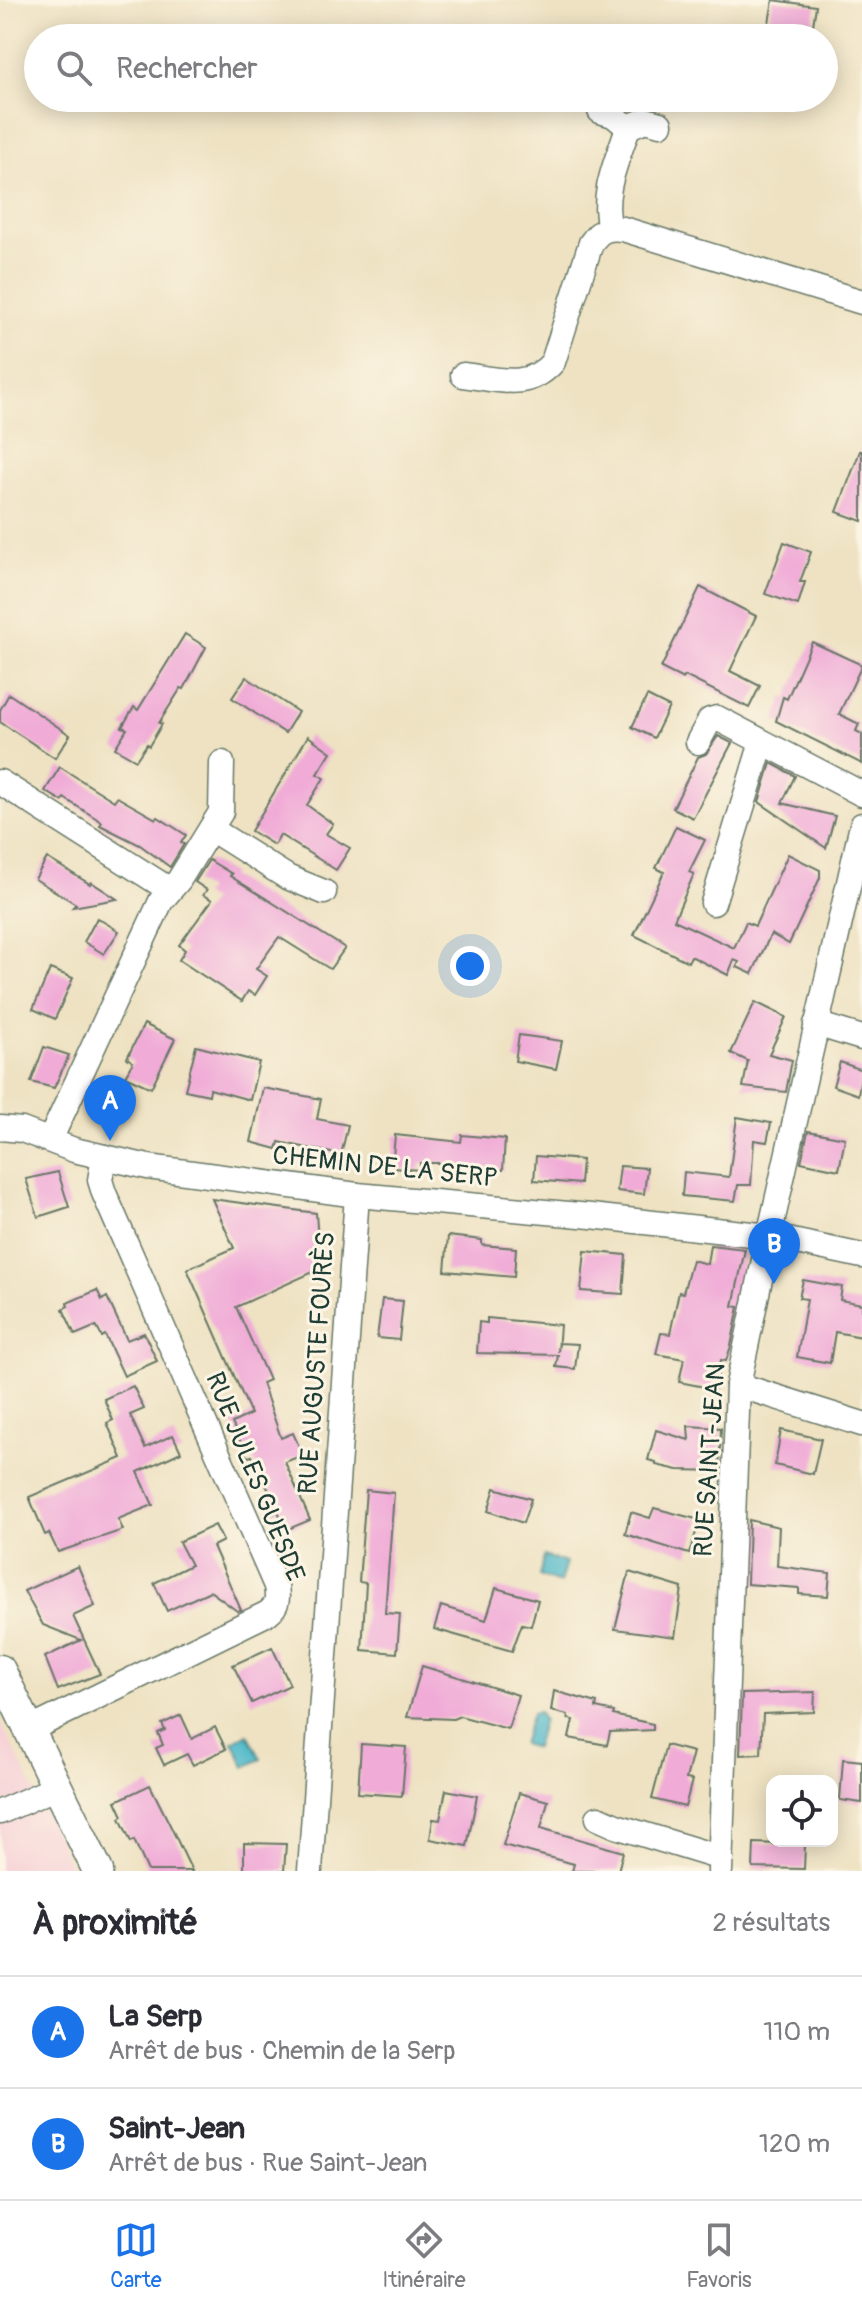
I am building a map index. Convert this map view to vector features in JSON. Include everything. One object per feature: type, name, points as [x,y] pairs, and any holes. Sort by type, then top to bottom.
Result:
[{"type":"main road","points":[[0,1670],[98,1871]]},
{"type":"street","points":[[603,112],[613,115],[628,127]]},
{"type":"street","points":[[628,127],[646,120],[660,124]]},
{"type":"street","points":[[610,227],[606,214],[607,195],[628,127]]},
{"type":"street","points":[[463,375],[518,381],[532,379],[544,372],[553,362],[591,243],[599,232],[610,227],[862,302]]},
{"type":"street","points":[[698,742],[710,720],[717,718],[862,794]]},
{"type":"street","points":[[713,903],[762,742]]},
{"type":"street","points":[[50,1140],[161,901],[221,812],[222,763]]},
{"type":"street","points":[[0,782],[170,890]]},
{"type":"street","name":"RUE SAINT-JEAN","points":[[721,1864],[738,1385],[862,825]]},
{"type":"street","points":[[211,829],[287,877],[324,892]]},
{"type":"street","points":[[816,1024],[862,1038]]},
{"type":"street","name":"CHEMIN DE LA SERP","points":[[0,1128],[22,1130],[104,1157],[148,1167],[357,1195],[769,1236],[862,1256]]},
{"type":"street","name":"RUE JULES GUESDE","points":[[29,1730],[268,1613],[275,1607],[278,1597],[104,1193],[100,1180],[104,1157]]},
{"type":"street","name":"RUE AUGUSTE FOURÈS","points":[[310,1871],[357,1195]]},
{"type":"street","points":[[738,1385],[862,1424]]},
{"type":"street","points":[[0,1812],[57,1787]]},
{"type":"street","points":[[598,1818],[721,1864]]},
{"type":"shaded area","points":[[0,1721],[37,1796],[73,1871],[0,1871]]},
{"type":"water","points":[[544,1556],[566,1563],[560,1583],[539,1576]]},
{"type":"water","points":[[538,1712],[543,1720],[535,1748],[522,1744],[532,1713]]},
{"type":"water","points":[[248,1734],[261,1759],[245,1767],[233,1742]]},
{"type":"building","points":[[773,0],[816,6],[813,24],[769,24]]},
{"type":"building","points":[[862,451],[862,521],[837,512]]},
{"type":"building","points":[[784,542],[811,552],[800,582],[805,582],[798,605],[765,594]]},
{"type":"building","points":[[700,587],[756,616],[730,671],[760,686],[749,708],[685,676],[683,679],[661,668]]},
{"type":"building","points":[[185,634],[206,647],[184,689],[181,688],[159,723],[162,724],[149,746],[147,744],[136,760],[115,748],[127,729],[122,727],[134,707],[138,710]]},
{"type":"building","points":[[812,642],[862,665],[839,714],[859,724],[856,731],[862,734],[862,764],[776,721],[783,697],[787,699]]},
{"type":"building","points":[[246,677],[298,712],[285,733],[232,698]]},
{"type":"building","points":[[9,694],[70,735],[55,758],[0,722],[0,710]]},
{"type":"building","points":[[647,696],[669,707],[654,738],[632,727]]},
{"type":"building","points":[[308,736],[331,752],[317,774],[324,778],[307,805],[333,824],[326,834],[350,848],[336,870],[280,835],[274,845],[251,831]]},
{"type":"building","points":[[718,736],[732,743],[693,818],[673,808],[698,757],[706,754]]},
{"type":"building","points":[[771,763],[795,776],[782,803],[835,816],[826,848],[759,802]]},
{"type":"building","points":[[60,767],[114,801],[117,797],[186,835],[170,867],[140,845],[100,825],[102,822],[64,798],[62,801],[45,791]]},
{"type":"building","points":[[676,826],[705,840],[689,872],[694,874],[674,920],[734,948],[746,922],[755,926],[788,854],[820,870],[820,878],[789,944],[771,934],[752,974],[737,967],[739,962],[734,960],[728,975],[691,956],[688,962],[634,935],[664,872],[656,868]]},
{"type":"building","points":[[47,858],[117,899],[73,907],[76,904],[35,879]]},
{"type":"building","points":[[209,860],[345,948],[330,969],[279,937],[256,969],[267,976],[255,995],[248,991],[242,1001],[179,960],[185,950],[179,945],[212,900],[203,895],[207,890],[195,882]]},
{"type":"building","points":[[97,918],[119,931],[104,954],[84,942]]},
{"type":"building","points":[[50,969],[73,978],[55,1019],[33,1009]]},
{"type":"building","points":[[755,1002],[786,1017],[769,1054],[792,1060],[786,1092],[743,1087],[748,1061],[731,1053]]},
{"type":"building","points":[[144,1024],[175,1039],[151,1088],[125,1076],[133,1062],[127,1058]]},
{"type":"building","points":[[519,1035],[562,1041],[556,1069],[515,1061]]},
{"type":"building","points":[[196,1046],[259,1062],[250,1100],[210,1089],[209,1095],[185,1090]]},
{"type":"building","points":[[44,1047],[69,1055],[54,1088],[31,1082]]},
{"type":"building","points":[[840,1062],[862,1070],[858,1095],[833,1086]]},
{"type":"building","points":[[263,1088],[321,1099],[317,1119],[348,1125],[341,1155],[279,1142],[277,1149],[251,1142]]},
{"type":"building","points":[[737,1117],[771,1123],[767,1142],[754,1140],[751,1185],[738,1185],[735,1201],[682,1196],[684,1172],[729,1177]]},
{"type":"building","points":[[808,1131],[845,1138],[839,1170],[801,1162]]},
{"type":"building","points":[[395,1135],[461,1142],[462,1135],[505,1139],[503,1170],[482,1168],[481,1176],[458,1174],[459,1163],[420,1163],[420,1170],[392,1168]]},
{"type":"building","points":[[536,1156],[582,1160],[580,1184],[534,1180]]},
{"type":"building","points":[[620,1166],[647,1168],[644,1194],[617,1191]]},
{"type":"building","points":[[58,1172],[69,1207],[38,1217],[26,1179]]},
{"type":"building","points":[[212,1199],[316,1213],[320,1269],[236,1307],[269,1380],[262,1383],[281,1438],[293,1433],[303,1455],[285,1462],[310,1520],[286,1530],[278,1511],[273,1514],[264,1496],[270,1493],[252,1456],[247,1457],[232,1423],[251,1414],[187,1269],[234,1248]]},
{"type":"building","points":[[448,1236],[482,1240],[482,1245],[516,1248],[514,1277],[445,1271]]},
{"type":"building","points":[[710,1245],[745,1249],[733,1306],[739,1307],[731,1346],[726,1361],[721,1360],[715,1389],[679,1382],[684,1359],[656,1354],[661,1333],[670,1334],[679,1292],[683,1293],[692,1260],[707,1264]]},
{"type":"building","points":[[585,1251],[626,1255],[623,1294],[581,1291]]},
{"type":"building","points":[[803,1280],[842,1287],[840,1300],[862,1304],[862,1337],[835,1332],[830,1363],[797,1357],[807,1299],[799,1298]]},
{"type":"building","points":[[97,1290],[102,1300],[107,1297],[127,1340],[144,1333],[157,1361],[124,1376],[105,1335],[102,1337],[96,1326],[75,1335],[63,1309],[68,1306],[67,1303]]},
{"type":"building","points":[[382,1299],[403,1301],[399,1340],[377,1338]]},
{"type":"building","points":[[487,1318],[560,1325],[558,1352],[559,1343],[578,1344],[575,1369],[556,1367],[558,1355],[477,1353],[479,1322],[487,1323]]},
{"type":"building","points":[[133,1386],[144,1409],[130,1415],[145,1448],[173,1435],[181,1452],[138,1472],[153,1505],[118,1519],[123,1530],[58,1552],[49,1533],[45,1535],[29,1497],[122,1458],[107,1423],[113,1420],[104,1399]]},
{"type":"building","points":[[688,1426],[721,1428],[719,1471],[678,1470],[648,1460],[656,1430],[689,1440]]},
{"type":"building","points":[[781,1430],[821,1439],[813,1474],[775,1465]]},
{"type":"building","points":[[495,1488],[531,1499],[523,1523],[488,1511]]},
{"type":"building","points":[[366,1490],[394,1493],[385,1613],[400,1614],[397,1653],[362,1650],[366,1583],[359,1582]]},
{"type":"building","points":[[654,1508],[700,1520],[689,1554],[625,1534],[631,1512],[650,1518]]},
{"type":"building","points":[[749,1520],[779,1527],[777,1566],[830,1573],[828,1596],[799,1594],[799,1588],[747,1584]]},
{"type":"building","points":[[215,1525],[223,1541],[213,1546],[241,1610],[237,1611],[210,1591],[167,1611],[154,1583],[191,1565],[179,1542]]},
{"type":"building","points":[[78,1566],[95,1606],[73,1616],[100,1674],[58,1690],[45,1657],[81,1640],[43,1625],[24,1591]]},
{"type":"building","points":[[629,1572],[682,1588],[675,1637],[615,1629]]},
{"type":"building","points":[[496,1588],[538,1600],[531,1626],[522,1624],[512,1651],[434,1629],[441,1606],[486,1620]]},
{"type":"building","points":[[272,1647],[290,1685],[252,1703],[233,1665]]},
{"type":"building","points":[[422,1666],[518,1695],[508,1729],[460,1716],[453,1719],[407,1717]]},
{"type":"building","points":[[554,1691],[597,1703],[596,1708],[614,1712],[613,1715],[653,1724],[653,1730],[610,1732],[607,1745],[569,1738],[573,1720],[568,1719],[568,1715],[551,1711]]},
{"type":"building","points":[[815,1692],[814,1712],[763,1714],[761,1754],[740,1755],[742,1694]]},
{"type":"building","points":[[181,1715],[192,1739],[215,1727],[226,1749],[193,1765],[187,1754],[164,1765],[156,1748],[163,1745],[158,1733],[165,1730],[162,1724]]},
{"type":"building","points":[[361,1744],[406,1747],[402,1796],[358,1793]]},
{"type":"building","points":[[666,1745],[693,1752],[686,1779],[692,1780],[685,1807],[652,1799]]},
{"type":"building","points":[[843,1759],[862,1761],[862,1803],[840,1800]]},
{"type":"building","points":[[150,1785],[192,1871],[148,1871],[134,1840],[131,1842],[116,1801]]},
{"type":"building","points":[[446,1790],[477,1796],[467,1846],[430,1839],[433,1819],[440,1820]]},
{"type":"building","points":[[519,1793],[548,1801],[541,1828],[623,1852],[618,1871],[572,1871],[574,1864],[503,1845]]},
{"type":"building","points":[[244,1843],[286,1844],[284,1871],[244,1871]]},
{"type":"building","points":[[754,1843],[766,1843],[766,1847],[805,1847],[804,1869],[753,1868]]},
{"type":"place","name":"La Serp","points":[[110,1141]]},
{"type":"place","name":"Saint-Jean","points":[[774,1284]]}]
